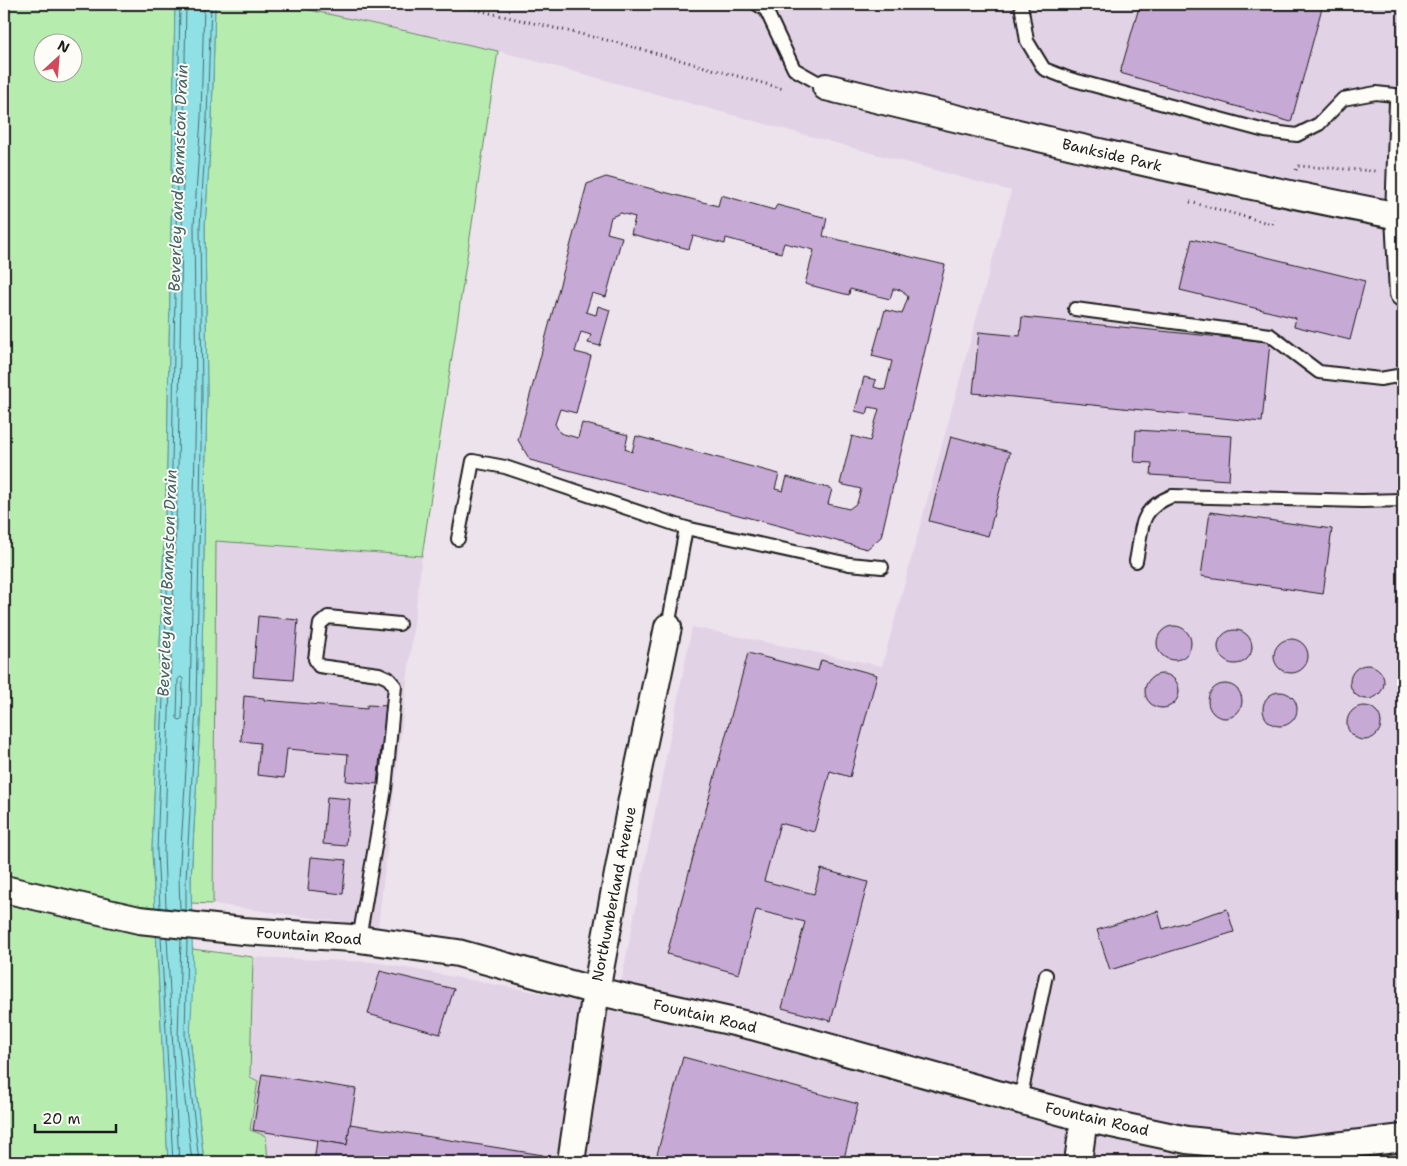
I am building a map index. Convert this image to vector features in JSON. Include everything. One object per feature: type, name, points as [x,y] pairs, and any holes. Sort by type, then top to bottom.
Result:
[{"type":"street","name":"Bankside Park","points":[[826,87],[1118,157],[1285,194],[1399,216]]},
{"type":"street","points":[[1403,102],[1399,216],[1403,292]]},
{"type":"street","name":"Northumberland Avenue","points":[[571,1162],[596,991],[632,799],[668,627]]},
{"type":"street","name":"Fountain Road","points":[[4,889],[139,920],[243,931],[359,939],[458,953],[596,991],[752,1026],[1084,1118],[1187,1140],[1293,1151],[1403,1138]]},
{"type":"street","points":[[1078,1162],[1084,1118]]},
{"type":"lane","points":[[757,4],[766,10],[794,69],[826,87]]},
{"type":"lane","points":[[1021,4],[1027,42],[1044,69],[1070,79],[1265,131],[1297,134],[1319,124],[1343,99],[1376,93],[1403,96]]},
{"type":"lane","points":[[1075,309],[1270,335],[1319,372],[1380,379],[1403,375]]},
{"type":"lane","points":[[458,540],[473,461],[505,466],[686,528],[849,564],[882,567]]},
{"type":"lane","points":[[1136,561],[1146,512],[1156,502],[1172,496],[1362,501],[1403,500]]},
{"type":"lane","points":[[668,627],[686,528]]},
{"type":"lane","points":[[359,939],[385,789],[394,686],[388,678],[379,674],[319,666],[315,659],[320,624],[328,617],[399,624]]},
{"type":"lane","points":[[1020,1100],[1046,975]]},
{"type":"shaded area","points":[[282,4],[1403,4],[1403,1162],[268,1162],[266,1136],[250,1131],[258,1081],[250,1077],[253,957],[374,962],[616,1007],[692,627],[882,666],[1011,191],[498,51]]},
{"type":"shaded area","points":[[216,541],[422,556],[378,927],[213,904]]},
{"type":"green space","points":[[4,4],[175,4],[167,466],[152,851],[168,1162],[4,1162]]},
{"type":"green space","points":[[215,4],[282,4],[498,51],[422,556],[216,541],[213,904],[191,903],[191,879],[201,707],[207,394],[205,226],[212,118]]},
{"type":"green space","points":[[192,949],[253,957],[250,1077],[258,1081],[250,1130],[266,1136],[268,1162],[204,1162],[190,1037]]},
{"type":"water","name":"Beverley and Barmston Drain","points":[[175,4],[215,4],[212,118],[205,226],[207,394],[201,707],[191,879],[193,981],[190,1037],[204,1162],[168,1162],[152,851],[167,466]]},
{"type":"building","points":[[1140,4],[1323,4],[1291,122],[1120,73]]},
{"type":"building","points":[[606,177],[718,206],[721,195],[774,210],[777,205],[827,218],[823,236],[945,265],[881,537],[867,549],[530,460],[518,440],[587,184]],"holes":[[[621,213],[635,217],[631,234],[689,249],[693,236],[725,244],[726,238],[781,253],[784,243],[814,250],[805,284],[849,295],[850,289],[890,299],[893,289],[902,290],[908,297],[902,314],[885,310],[872,356],[892,361],[885,390],[874,387],[876,380],[864,377],[855,411],[867,414],[869,407],[879,409],[870,441],[852,436],[840,484],[861,489],[857,503],[849,509],[828,504],[832,489],[787,477],[783,491],[775,489],[779,474],[636,436],[632,452],[625,449],[628,435],[582,423],[578,438],[560,433],[555,424],[560,409],[576,413],[591,356],[575,352],[581,332],[591,335],[588,343],[600,346],[610,310],[598,306],[596,315],[586,312],[592,293],[606,297],[622,237],[607,233],[611,217]]]},
{"type":"building","points":[[1192,239],[1365,281],[1350,340],[1294,326],[1296,318],[1180,290]]},
{"type":"building","points":[[1022,317],[1270,342],[1262,422],[973,393],[979,332],[1020,336]]},
{"type":"building","points":[[1136,430],[1232,436],[1229,480],[1151,475],[1152,463],[1134,462]]},
{"type":"building","points":[[951,436],[1010,452],[988,536],[929,521]]},
{"type":"building","points":[[1210,512],[1332,529],[1323,594],[1201,576]]},
{"type":"building","points":[[258,616],[298,620],[293,680],[253,677]]},
{"type":"building","points":[[1174,626],[1181,627],[1186,631],[1190,636],[1190,650],[1186,655],[1181,659],[1174,660],[1167,659],[1162,655],[1158,650],[1157,643],[1158,636],[1162,631],[1167,627]]},
{"type":"building","points":[[1235,630],[1242,631],[1247,635],[1251,640],[1251,654],[1247,659],[1242,663],[1235,664],[1228,663],[1223,659],[1219,654],[1218,647],[1219,640],[1223,635],[1228,631]]},
{"type":"building","points":[[1291,639],[1298,640],[1303,644],[1307,649],[1307,663],[1303,668],[1298,672],[1291,673],[1284,672],[1279,668],[1275,663],[1274,656],[1275,649],[1279,644],[1284,640]]},
{"type":"building","points":[[748,653],[818,671],[821,660],[877,675],[850,777],[830,771],[814,832],[780,823],[764,881],[814,894],[821,869],[868,882],[831,1021],[782,1008],[805,922],[756,910],[739,974],[667,954]]},
{"type":"building","points":[[1367,665],[1374,666],[1379,670],[1383,675],[1383,689],[1379,694],[1374,698],[1367,699],[1360,698],[1355,694],[1351,689],[1350,682],[1351,675],[1355,670],[1360,666]]},
{"type":"building","points":[[1162,674],[1174,679],[1179,691],[1174,703],[1162,708],[1150,703],[1145,691],[1150,679]]},
{"type":"building","points":[[1225,684],[1232,685],[1237,689],[1241,694],[1241,708],[1237,713],[1232,717],[1225,718],[1218,717],[1213,713],[1209,708],[1208,701],[1209,694],[1213,689],[1218,685]]},
{"type":"building","points":[[1280,692],[1287,693],[1292,697],[1296,702],[1296,716],[1292,721],[1287,725],[1280,726],[1273,725],[1268,721],[1264,716],[1263,709],[1264,702],[1268,697],[1273,693]]},
{"type":"building","points":[[244,696],[264,698],[264,700],[367,709],[367,705],[389,706],[385,747],[381,747],[377,784],[346,781],[348,754],[287,749],[284,778],[257,775],[260,743],[241,741]]},
{"type":"building","points":[[1364,706],[1371,707],[1376,711],[1380,716],[1380,730],[1376,735],[1371,739],[1364,740],[1357,739],[1352,735],[1348,730],[1347,723],[1348,716],[1352,711],[1357,707]]},
{"type":"building","points":[[327,797],[350,799],[346,846],[323,844]]},
{"type":"building","points":[[311,857],[346,860],[343,894],[308,890]]},
{"type":"building","points":[[1227,909],[1234,932],[1110,970],[1097,930],[1158,911],[1163,929]]},
{"type":"building","points":[[380,971],[454,989],[440,1034],[368,1014]]},
{"type":"building","points":[[683,1057],[858,1104],[843,1162],[655,1162]]},
{"type":"building","points":[[262,1074],[356,1089],[347,1145],[253,1130]]},
{"type":"building","points":[[350,1124],[543,1155],[542,1162],[314,1162],[317,1140],[347,1145]]}]
